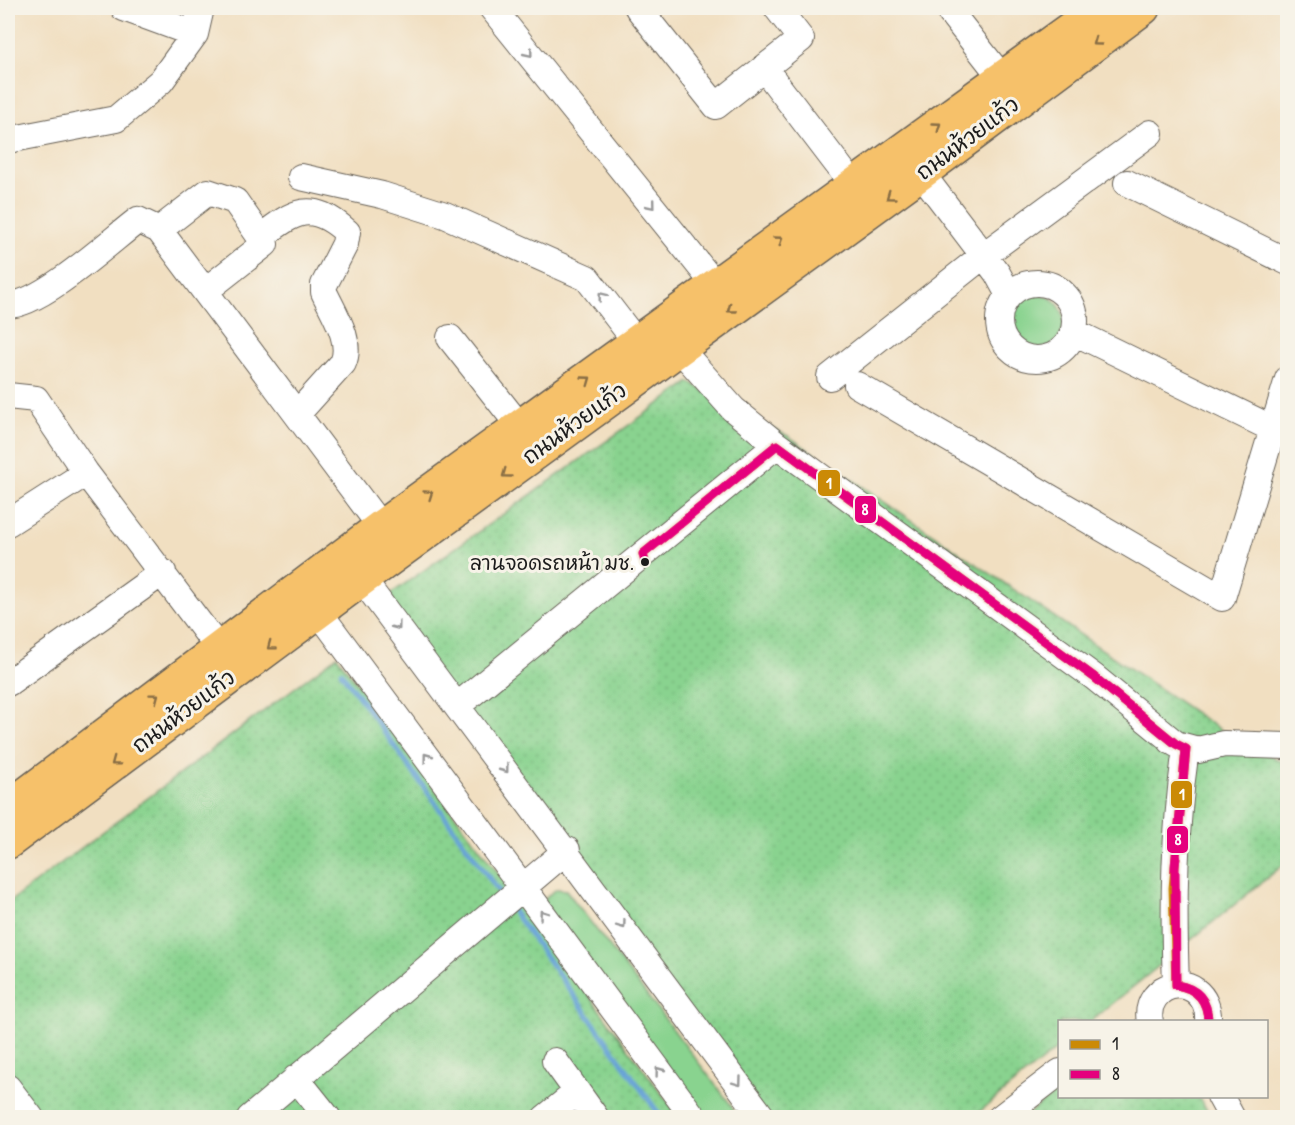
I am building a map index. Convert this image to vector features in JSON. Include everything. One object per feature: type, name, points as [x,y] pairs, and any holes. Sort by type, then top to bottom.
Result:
[{"type":"main road","name":"ถนนห้วยแก้ว","points":[[8,842],[353,567],[678,347],[921,173],[1099,8]]},
{"type":"main road","name":"ถนนห้วยแก้ว","points":[[353,567],[381,527],[854,186],[1143,8]]},
{"type":"main road","name":"ถนนห้วยแก้ว","points":[[8,808],[219,649],[310,599]]},
{"type":"street","points":[[124,8],[195,34]]},
{"type":"street","points":[[8,140],[116,119],[161,81],[195,34],[201,8]]},
{"type":"street","points":[[492,8],[716,286]]},
{"type":"street","points":[[639,8],[716,106],[801,39],[777,8]]},
{"type":"street","points":[[947,8],[1010,89]]},
{"type":"street","points":[[764,68],[854,186]]},
{"type":"street","points":[[830,377],[984,255],[1150,133]]},
{"type":"street","points":[[921,173],[984,255],[1009,295]]},
{"type":"street","points":[[301,177],[382,195],[445,215],[587,278],[637,343]]},
{"type":"street","points":[[1127,183],[1287,262]]},
{"type":"street","points":[[159,230],[208,192],[235,201],[265,244],[205,291]]},
{"type":"street","points":[[261,237],[292,214],[302,212],[326,217],[346,232],[345,244],[324,285],[324,292],[346,345],[347,355],[343,363],[297,414]]},
{"type":"street","points":[[8,305],[18,305],[47,290],[138,220],[159,230],[381,527]]},
{"type":"street","points":[[1030,284],[1052,286],[1061,292],[1074,310],[1074,332],[1068,344],[1060,352],[1048,358],[1030,359],[1013,351],[1000,330],[999,318],[1009,295],[1030,284]]},
{"type":"street","points":[[1074,332],[1273,429]]},
{"type":"street","points":[[450,338],[521,428]]},
{"type":"street","points":[[678,347],[733,409],[777,445],[1094,677],[1176,744],[1186,749],[1198,750],[1224,744],[1287,746]]},
{"type":"street","points":[[857,385],[1222,598],[1287,380]]},
{"type":"street","points":[[8,396],[36,399],[86,473],[219,649]]},
{"type":"street","points":[[645,562],[777,445]]},
{"type":"street","points":[[457,706],[777,445]]},
{"type":"street","points":[[8,523],[86,473]]},
{"type":"street","points":[[353,567],[567,850],[761,1117]]},
{"type":"street","points":[[8,683],[163,572]]},
{"type":"street","points":[[310,599],[511,895],[694,1118]]},
{"type":"street","points":[[1176,985],[1173,888],[1178,808],[1186,749]]},
{"type":"street","points":[[250,1118],[567,850]]},
{"type":"street","points":[[1146,1020],[1154,998],[1160,991],[1176,985],[1196,990],[1204,998],[1209,1009],[1208,1020]]},
{"type":"street","points":[[555,1061],[596,1118]]},
{"type":"street","points":[[1000,1118],[1058,1073]]},
{"type":"street","points":[[296,1078],[328,1118]]},
{"type":"street","points":[[8,1088],[31,1118]]},
{"type":"street","points":[[545,1118],[577,1092]]},
{"type":"street","points":[[1221,1098],[1232,1118]]},
{"type":"green space","points":[[1036,294],[1047,296],[1056,302],[1062,311],[1064,322],[1062,333],[1056,342],[1047,348],[1036,350],[1025,348],[1016,342],[1010,333],[1008,322],[1010,311],[1016,302],[1025,296]]},
{"type":"green space","points":[[690,382],[733,409],[788,436],[1222,731],[1287,764],[1287,862],[1092,1020],[1058,1020],[1058,1048],[973,1117],[765,1117],[382,600]]},
{"type":"green space","points":[[337,656],[679,1117],[35,1117],[8,1085],[8,903]]},
{"type":"green space","points":[[557,889],[566,890],[732,1106],[736,1117],[705,1117],[543,903],[547,896]]},
{"type":"green space","points":[[1058,1091],[1058,1098],[1199,1098],[1212,1117],[1024,1117]]},
{"type":"waterway","points":[[341,672],[503,897]]},
{"type":"waterway","points":[[510,907],[662,1118]]},
{"type":"transit line","name":"1","points":[[645,562],[643,554],[777,445],[1094,677],[1176,744],[1186,749],[1173,888],[1176,985],[1190,989],[1200,997],[1206,1008],[1208,1020]]},
{"type":"transit line","name":"8","points":[[645,562],[643,554],[777,445],[1094,677],[1176,744],[1186,749],[1175,867],[1176,985],[1190,989],[1200,996],[1206,1007],[1208,1020]]},
{"type":"place","name":"ลานจอดรถหน้า มช.","points":[[645,562]]}]
